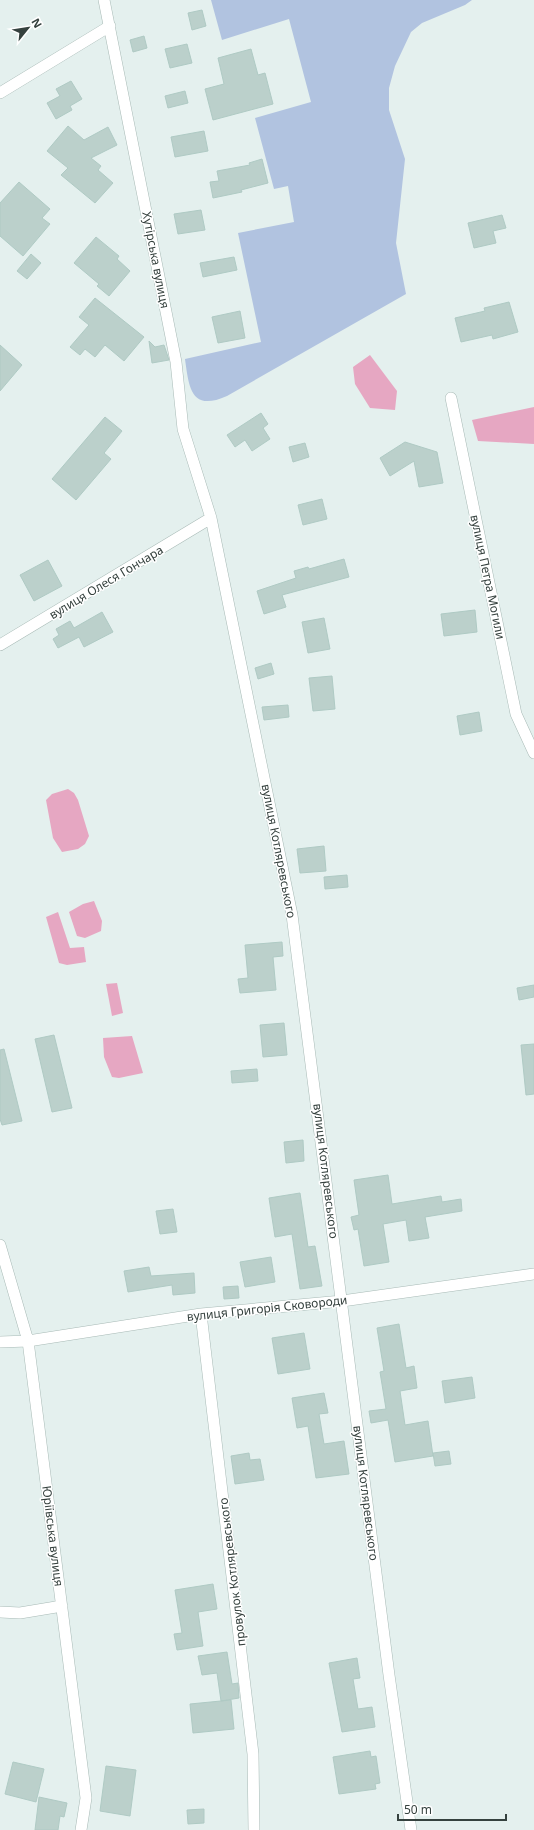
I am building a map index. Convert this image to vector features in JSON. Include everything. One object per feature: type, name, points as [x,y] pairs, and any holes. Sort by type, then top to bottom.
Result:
[{"type":"street","name":"Хутірська вулиця","points":[[104,0],[176,362],[183,429],[211,518]]},
{"type":"street","points":[[0,93],[110,26]]},
{"type":"street","name":"вулиця Петра Могили","points":[[451,398],[516,714],[534,753]]},
{"type":"street","name":"вулиця Олеся Гончара","points":[[0,646],[211,518]]},
{"type":"street","name":"вулиця Котляревського","points":[[211,518],[292,915],[389,1675],[411,1830]]},
{"type":"street","name":"Юріївська вулиця","points":[[0,1245],[28,1341],[86,1798],[81,1830]]},
{"type":"street","name":"вулиця Григорія Сковороди","points":[[0,1342],[28,1341],[201,1314],[342,1301],[534,1274]]},
{"type":"street","name":"провулок Котляревського","points":[[201,1314],[253,1754],[254,1830]]},
{"type":"street","points":[[0,1612],[20,1613],[62,1606]]},
{"type":"shaded area","points":[[211,0],[472,0],[465,5],[422,23],[411,32],[395,66],[389,88],[389,110],[405,159],[396,243],[406,294],[227,396],[206,401],[199,399],[191,388],[185,359],[261,342],[238,233],[294,222],[288,186],[274,189],[255,118],[311,102],[289,19],[222,40]]},
{"type":"shaded area","points":[[370,355],[397,391],[395,410],[370,408],[355,384],[353,367]]},
{"type":"shaded area","points":[[534,407],[534,444],[478,441],[472,420]]},
{"type":"shaded area","points":[[68,789],[74,793],[78,800],[89,836],[85,844],[78,849],[62,852],[53,838],[46,800],[52,794]]},
{"type":"shaded area","points":[[94,901],[102,921],[101,931],[85,938],[77,936],[69,912],[83,904]]},
{"type":"shaded area","points":[[58,912],[70,948],[84,947],[86,962],[67,965],[59,963],[46,917]]},
{"type":"shaded area","points":[[117,983],[123,1013],[112,1016],[106,984]]},
{"type":"shaded area","points":[[132,1036],[143,1073],[119,1078],[112,1077],[104,1057],[103,1038]]},
{"type":"building","points":[[202,10],[206,26],[192,30],[188,13]]},
{"type":"building","points":[[144,36],[147,48],[133,52],[130,40]]},
{"type":"building","points":[[187,44],[192,63],[170,68],[165,49]]},
{"type":"building","points":[[251,49],[258,75],[265,73],[273,104],[213,120],[205,89],[224,84],[218,58]]},
{"type":"building","points":[[71,81],[82,99],[70,106],[72,110],[56,119],[47,103],[60,96],[56,89]]},
{"type":"building","points":[[185,91],[188,103],[168,108],[165,96]]},
{"type":"building","points":[[68,126],[84,140],[108,127],[117,145],[91,158],[101,166],[98,170],[113,183],[95,203],[61,175],[68,168],[47,151]]},
{"type":"building","points":[[204,131],[208,151],[175,157],[171,137]]},
{"type":"building","points":[[262,159],[268,183],[241,190],[242,192],[213,198],[210,182],[219,181],[217,171],[250,165],[249,163]]},
{"type":"building","points":[[19,182],[50,209],[42,218],[50,224],[23,256],[0,236],[0,203]]},
{"type":"building","points":[[201,210],[205,230],[178,234],[174,214]]},
{"type":"building","points":[[502,215],[506,228],[493,231],[496,243],[474,248],[468,223]]},
{"type":"building","points":[[96,237],[119,256],[117,259],[130,271],[109,296],[97,286],[99,284],[74,263]]},
{"type":"building","points":[[31,254],[41,263],[27,279],[17,271]]},
{"type":"building","points":[[234,257],[237,270],[203,277],[200,263]]},
{"type":"building","points":[[95,298],[144,337],[124,361],[105,345],[95,357],[85,349],[80,355],[70,347],[89,325],[79,317]]},
{"type":"building","points":[[509,302],[518,332],[493,339],[492,335],[461,342],[455,318],[485,311],[484,308]]},
{"type":"building","points":[[240,311],[245,338],[218,343],[212,317]]},
{"type":"building","points":[[149,341],[155,347],[164,345],[169,360],[152,363]]},
{"type":"building","points":[[0,345],[22,365],[0,391]]},
{"type":"building","points":[[261,413],[268,424],[263,428],[270,439],[252,451],[245,440],[235,447],[227,435]]},
{"type":"building","points":[[105,417],[122,431],[104,453],[111,459],[76,500],[52,479]]},
{"type":"building","points":[[405,442],[437,452],[443,483],[419,487],[414,461],[390,476],[380,458]]},
{"type":"building","points":[[305,443],[309,457],[293,462],[289,447]]},
{"type":"building","points":[[322,499],[327,519],[303,525],[298,505]]},
{"type":"building","points":[[344,559],[349,577],[282,595],[286,607],[264,614],[257,591],[296,578],[294,571],[308,567],[309,569]]},
{"type":"building","points":[[48,560],[62,586],[34,601],[20,575]]},
{"type":"building","points":[[475,610],[477,632],[444,636],[441,614]]},
{"type":"building","points":[[102,612],[113,632],[84,647],[79,637],[58,648],[53,639],[59,635],[56,629],[70,621],[74,628]]},
{"type":"building","points":[[324,618],[330,649],[308,653],[302,622]]},
{"type":"building","points":[[271,663],[274,674],[258,679],[255,668]]},
{"type":"building","points":[[332,676],[335,709],[313,711],[309,678]]},
{"type":"building","points":[[288,705],[289,717],[264,720],[262,707]]},
{"type":"building","points":[[479,712],[482,731],[460,735],[457,716]]},
{"type":"building","points":[[324,846],[326,871],[300,873],[297,849]]},
{"type":"building","points":[[347,875],[348,887],[325,889],[324,877]]},
{"type":"building","points":[[282,942],[283,956],[273,957],[276,990],[240,993],[238,979],[248,978],[245,945]]},
{"type":"building","points":[[534,985],[534,997],[519,1000],[517,988]]},
{"type":"building","points":[[284,1023],[287,1055],[263,1057],[260,1025]]},
{"type":"building","points":[[54,1035],[72,1108],[52,1112],[35,1039]]},
{"type":"building","points":[[534,1044],[534,1094],[526,1095],[521,1045]]},
{"type":"building","points":[[4,1049],[22,1121],[2,1125],[0,1119],[0,1050]]},
{"type":"building","points":[[257,1069],[258,1081],[232,1083],[231,1071]]},
{"type":"building","points":[[303,1140],[304,1161],[286,1163],[284,1142]]},
{"type":"building","points":[[388,1175],[392,1204],[441,1196],[442,1202],[461,1199],[462,1211],[425,1217],[429,1238],[409,1241],[406,1220],[383,1224],[389,1262],[364,1266],[358,1229],[354,1230],[351,1217],[359,1215],[354,1180]]},
{"type":"building","points":[[300,1193],[308,1247],[315,1246],[322,1286],[300,1289],[292,1234],[275,1237],[269,1198]]},
{"type":"building","points":[[173,1209],[177,1232],[160,1234],[156,1211]]},
{"type":"building","points":[[271,1257],[275,1282],[245,1287],[240,1262]]},
{"type":"building","points":[[149,1267],[151,1276],[194,1273],[195,1293],[173,1295],[172,1285],[128,1292],[124,1271]]},
{"type":"building","points":[[238,1286],[239,1298],[224,1299],[223,1287]]},
{"type":"building","points":[[399,1324],[406,1368],[414,1366],[417,1388],[400,1391],[405,1425],[428,1421],[433,1456],[395,1462],[388,1420],[371,1423],[369,1411],[386,1409],[380,1372],[384,1371],[377,1328]]},
{"type":"building","points":[[304,1333],[310,1369],[278,1374],[272,1338]]},
{"type":"building","points":[[472,1377],[475,1398],[445,1403],[442,1381]]},
{"type":"building","points":[[324,1393],[328,1413],[319,1414],[324,1444],[344,1441],[349,1474],[316,1478],[308,1426],[297,1428],[292,1398]]},
{"type":"building","points":[[449,1451],[451,1464],[435,1466],[433,1453]]},
{"type":"building","points":[[249,1453],[250,1460],[260,1459],[264,1480],[235,1484],[231,1456]]},
{"type":"building","points":[[213,1584],[217,1609],[198,1612],[203,1646],[177,1650],[174,1634],[182,1633],[175,1590]]},
{"type":"building","points":[[227,1652],[232,1684],[238,1683],[239,1698],[221,1701],[217,1673],[202,1675],[198,1656]]},
{"type":"building","points":[[357,1658],[360,1678],[353,1679],[358,1709],[372,1707],[375,1727],[342,1732],[329,1663]]},
{"type":"building","points":[[231,1700],[234,1729],[193,1733],[190,1704]]},
{"type":"building","points":[[370,1751],[371,1757],[376,1756],[380,1783],[375,1784],[376,1789],[339,1794],[333,1757]]},
{"type":"building","points":[[13,1762],[44,1769],[36,1802],[5,1794]]},
{"type":"building","points":[[106,1766],[136,1770],[130,1816],[100,1811]]},
{"type":"building","points":[[39,1797],[67,1803],[64,1817],[60,1816],[58,1830],[35,1830]]},
{"type":"building","points":[[204,1809],[204,1823],[188,1824],[187,1810]]}]
